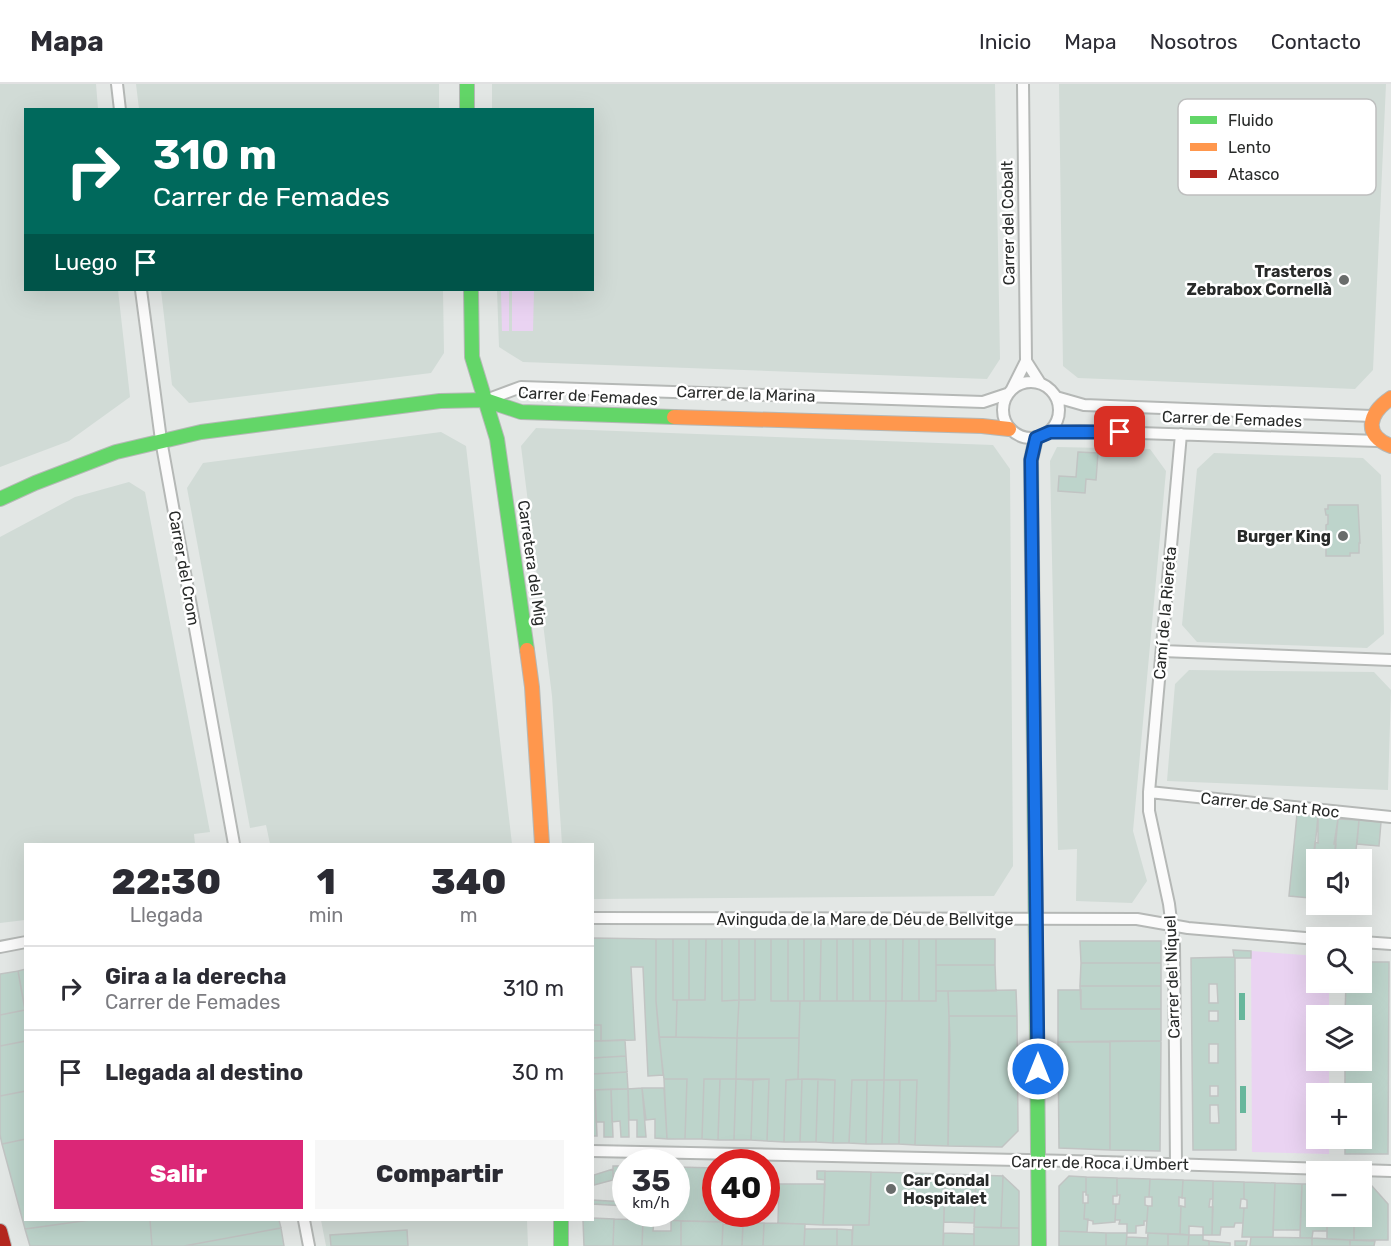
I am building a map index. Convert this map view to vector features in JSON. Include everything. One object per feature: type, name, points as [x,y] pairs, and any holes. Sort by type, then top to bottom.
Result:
[{"type":"street","points":[[117,84],[120,108]]},
{"type":"street","points":[[467,84],[467,108]]},
{"type":"street","name":"Carrer del Cobalt","points":[[1010,392],[1026,361],[1023,84]]},
{"type":"street","name":"Carrer del Crom","points":[[141,291],[161,440],[234,843]]},
{"type":"street","name":"Carretera del Mig","points":[[471,291],[472,357],[499,446],[532,687],[542,843]]},
{"type":"street","points":[[1026,361],[1040,383],[1056,397],[1084,405],[1372,416]]},
{"type":"street","points":[[1040,383],[1025,383],[1010,392],[1004,401],[1003,416],[1009,429],[1022,437],[1036,438],[1050,432],[1058,419],[1056,397]]},
{"type":"street","name":"Carrer de la Marina","points":[[485,400],[521,387],[983,402],[1010,392]]},
{"type":"street","points":[[1384,444],[1372,429],[1372,416],[1382,403],[1391,398]]},
{"type":"street","name":"Carrer de Femades","points":[[0,499],[85,463],[161,440],[201,432],[440,401],[485,400],[521,412],[982,426],[1009,429]]},
{"type":"street","name":"Carrer de Femades","points":[[1050,432],[1181,434],[1384,444]]},
{"type":"street","name":"Camí de la Riereta","points":[[1149,792],[1181,434]]},
{"type":"street","points":[[1036,438],[1031,460],[1039,1246]]},
{"type":"street","points":[[1162,651],[1391,660]]},
{"type":"street","name":"Carrer de Sant Roc","points":[[1149,792],[1391,817]]},
{"type":"street","name":"Carrer del Níquel","points":[[1149,792],[1149,811],[1173,926],[1176,1165]]},
{"type":"street","name":"Avinguda de la Mare de Déu de Bellvitge","points":[[594,918],[1137,918],[1188,928],[1306,938]]},
{"type":"street","points":[[0,947],[24,942]]},
{"type":"street","points":[[1372,943],[1391,944]]},
{"type":"street","name":"Carrer de Roca i Umbert","points":[[594,1151],[1391,1171]]},
{"type":"street","points":[[304,1221],[309,1246]]},
{"type":"street","points":[[561,1221],[561,1246]]},
{"type":"street","points":[[0,1231],[4,1246]]},
{"type":"shaded area","points":[[0,84],[96,84],[98,108],[24,108],[24,291],[118,291],[130,397],[69,441],[0,467]]},
{"type":"shaded area","points":[[136,84],[439,84],[439,108],[139,108]]},
{"type":"shaded area","points":[[492,84],[995,84],[1000,359],[987,379],[523,362],[499,347],[497,291],[594,291],[594,108],[492,108]]},
{"type":"shaded area","points":[[1059,84],[1386,84],[1373,370],[1355,389],[1078,378],[1063,366]]},
{"type":"shaded area","points":[[161,291],[443,291],[444,353],[431,373],[189,403],[172,385]]},
{"type":"shaded area","points":[[501,291],[509,291],[509,331],[502,331]]},
{"type":"shaded area","points":[[512,291],[534,291],[533,331],[512,331]]},
{"type":"shaded area","points":[[536,428],[993,445],[1010,469],[1013,866],[994,896],[594,899],[594,843],[562,843],[552,696],[521,446]]},
{"type":"shaded area","points":[[441,432],[466,446],[512,843],[270,843],[266,825],[250,828],[187,488],[203,463]]},
{"type":"shaded area","points":[[1057,447],[1150,449],[1166,471],[1133,831],[1147,881],[1132,903],[1076,901],[1077,849],[1058,850],[1050,461]]},
{"type":"shaded area","points":[[1214,453],[1363,458],[1381,475],[1384,634],[1367,648],[1197,642],[1182,625],[1197,469]]},
{"type":"shaded area","points":[[129,482],[145,492],[210,832],[194,834],[195,843],[24,843],[24,920],[0,923],[0,537],[75,497]]},
{"type":"shaded area","points":[[1189,670],[1374,672],[1391,690],[1388,790],[1167,781],[1175,684]]},
{"type":"shaded area","points":[[1251,951],[1306,955],[1306,993],[1329,993],[1329,1005],[1306,1005],[1306,1071],[1329,1071],[1329,1083],[1306,1083],[1306,1149],[1329,1149],[1329,1154],[1252,1152]]},
{"type":"shaded area","points":[[1239,993],[1245,993],[1245,1020],[1239,1020]]},
{"type":"shaded area","points":[[1240,1086],[1246,1086],[1246,1113],[1240,1113]]},
{"type":"shaded area","points":[[321,1221],[527,1221],[528,1246],[326,1246]]},
{"type":"building","points":[[1078,452],[1098,453],[1096,480],[1086,479],[1085,493],[1058,491],[1059,476],[1076,477]]},
{"type":"building","name":"Burger King","points":[[1328,505],[1358,505],[1359,553],[1350,553],[1350,556],[1326,556],[1328,515],[1325,509],[1328,509]]},
{"type":"building","points":[[1297,814],[1318,816],[1315,849],[1306,849],[1306,898],[1289,896]]},
{"type":"building","points":[[1318,816],[1338,819],[1334,844],[1336,844],[1335,849],[1314,849],[1315,842],[1318,843]]},
{"type":"building","points":[[1338,819],[1359,820],[1356,849],[1335,849]]},
{"type":"building","points":[[1359,820],[1381,822],[1379,846],[1357,844]]},
{"type":"building","points":[[594,938],[656,939],[656,1001],[663,1075],[648,1076],[643,967],[631,967],[635,1040],[601,1041],[601,1025],[594,1025]]},
{"type":"building","points":[[656,939],[673,939],[673,1000],[677,1000],[676,1037],[659,1037],[656,1001]]},
{"type":"building","points":[[673,939],[689,939],[689,1000],[673,1000]]},
{"type":"building","points":[[689,939],[706,939],[705,1000],[689,1000]]},
{"type":"building","points":[[706,939],[722,939],[722,1001],[739,1000],[737,1038],[676,1037],[677,1000],[705,1000]]},
{"type":"building","points":[[722,939],[739,939],[739,1000],[722,1001]]},
{"type":"building","points":[[739,939],[755,939],[755,1000],[739,1000]]},
{"type":"building","points":[[755,939],[771,939],[771,1001],[800,1001],[799,1038],[737,1038],[739,1000],[755,1000]]},
{"type":"building","points":[[771,939],[788,939],[788,1001],[771,1001]]},
{"type":"building","points":[[788,939],[804,939],[804,1001],[788,1001]]},
{"type":"building","points":[[804,939],[821,939],[820,1001],[804,1001]]},
{"type":"building","points":[[821,939],[837,939],[837,1001],[820,1001]]},
{"type":"building","points":[[837,939],[853,939],[853,1001],[837,1001]]},
{"type":"building","points":[[853,939],[870,939],[870,1001],[853,1001]]},
{"type":"building","points":[[870,939],[886,939],[886,1001],[870,1001]]},
{"type":"building","points":[[886,939],[903,939],[902,1001],[886,1001]]},
{"type":"building","points":[[903,939],[919,939],[919,1001],[902,1001]]},
{"type":"building","points":[[919,939],[936,939],[936,1001],[919,1001]]},
{"type":"building","points":[[936,939],[995,939],[995,965],[936,965]]},
{"type":"building","points":[[1080,941],[1161,941],[1161,963],[1081,963]]},
{"type":"building","points":[[1233,950],[1251,951],[1251,958],[1235,958],[1236,1150],[1193,1150],[1191,958],[1234,957]],"holes":[[[1209,984],[1217,984],[1218,1003],[1209,1003]],[[1209,1011],[1218,1011],[1218,1021],[1209,1021]],[[1209,1044],[1218,1044],[1218,1063],[1209,1063]],[[1210,1086],[1218,1086],[1218,1096],[1210,1096]],[[1210,1105],[1218,1105],[1219,1123],[1210,1123]]]},
{"type":"building","points":[[1372,962],[1389,962],[1388,1154],[1345,1154],[1345,1149],[1372,1149],[1372,1083],[1345,1083],[1345,1071],[1372,1071],[1372,1005],[1345,1005],[1346,993],[1372,993]]},
{"type":"building","points":[[1081,963],[1161,963],[1161,986],[1080,986]]},
{"type":"building","points":[[936,965],[995,965],[996,991],[936,991]]},
{"type":"building","points":[[24,970],[24,1003],[18,971]]},
{"type":"building","points":[[18,971],[24,1010],[0,1015],[0,974]]},
{"type":"building","points":[[1080,986],[1161,986],[1161,1009],[1081,1009]]},
{"type":"building","points":[[1016,990],[1017,1016],[949,1016],[948,991]]},
{"type":"building","points":[[1058,990],[1081,990],[1081,1009],[1161,1009],[1161,1041],[1058,1042]]},
{"type":"building","points":[[936,991],[948,991],[950,1043],[948,1146],[915,1145],[917,1080],[884,1080],[886,1001],[936,1001]]},
{"type":"building","points":[[800,1001],[886,1001],[884,1080],[852,1080],[849,1143],[833,1143],[835,1080],[798,1079]]},
{"type":"building","points":[[24,1010],[24,1041],[0,1046],[0,1015]]},
{"type":"building","points":[[949,1016],[1017,1016],[1018,1131],[1002,1147],[948,1146]]},
{"type":"building","points":[[594,1025],[601,1025],[601,1041],[594,1041]]},
{"type":"building","points":[[659,1037],[737,1038],[736,1079],[704,1079],[702,1139],[685,1139],[687,1079],[664,1079]]},
{"type":"building","points":[[737,1038],[799,1038],[798,1079],[786,1080],[784,1142],[767,1141],[769,1079],[736,1079]]},
{"type":"building","points":[[625,1040],[626,1056],[594,1058],[594,1041]]},
{"type":"building","points":[[24,1041],[24,1091],[0,1096],[0,1046]]},
{"type":"building","points":[[1110,1041],[1161,1041],[1160,1151],[1110,1150]]},
{"type":"building","points":[[1110,1041],[1110,1150],[1059,1148],[1058,1042]]},
{"type":"building","points":[[626,1056],[627,1072],[594,1074],[594,1058]]},
{"type":"building","points":[[627,1072],[628,1089],[594,1090],[594,1074]]},
{"type":"building","points":[[664,1079],[687,1079],[685,1139],[667,1139]]},
{"type":"building","points":[[704,1079],[720,1079],[718,1140],[702,1139]]},
{"type":"building","points":[[720,1079],[736,1079],[734,1140],[718,1140]]},
{"type":"building","points":[[736,1079],[753,1080],[751,1140],[734,1140]]},
{"type":"building","points":[[769,1079],[767,1141],[751,1140],[753,1080]]},
{"type":"building","points":[[802,1079],[800,1142],[784,1142],[786,1080]]},
{"type":"building","points":[[802,1079],[818,1079],[816,1142],[800,1142]]},
{"type":"building","points":[[818,1079],[835,1080],[833,1143],[816,1142]]},
{"type":"building","points":[[852,1080],[867,1080],[866,1144],[849,1143]]},
{"type":"building","points":[[867,1080],[884,1080],[882,1144],[866,1144]]},
{"type":"building","points":[[884,1080],[900,1080],[899,1144],[882,1144]]},
{"type":"building","points":[[900,1080],[917,1080],[915,1145],[899,1144]]},
{"type":"building","points":[[642,1088],[664,1088],[667,1139],[655,1138],[655,1119],[646,1120]]},
{"type":"building","points":[[642,1088],[646,1137],[637,1137],[637,1120],[629,1120],[628,1089]]},
{"type":"building","points":[[611,1089],[628,1089],[629,1137],[621,1137],[620,1121],[612,1122]]},
{"type":"building","points":[[611,1089],[613,1137],[604,1137],[604,1122],[596,1122],[595,1090]]},
{"type":"building","points":[[594,1090],[595,1090],[597,1136],[594,1136]]},
{"type":"building","points":[[24,1091],[24,1139],[2,1144],[0,1096]]},
{"type":"building","points":[[24,1139],[24,1221],[83,1221],[25,1229],[2,1144]]},
{"type":"building","points":[[690,1167],[702,1168],[702,1221],[690,1221]]},
{"type":"building","points":[[612,1169],[612,1180],[594,1185],[594,1175]]},
{"type":"building","points":[[817,1171],[825,1171],[825,1180],[817,1179]]},
{"type":"building","points":[[825,1171],[871,1172],[869,1225],[823,1225]]},
{"type":"building","points":[[871,1172],[945,1174],[943,1246],[852,1246],[853,1225],[869,1225]]},
{"type":"building","points":[[945,1174],[976,1175],[974,1223],[944,1222]]},
{"type":"building","points":[[976,1175],[1003,1176],[1001,1228],[974,1227]]},
{"type":"building","points":[[1003,1176],[1019,1191],[1019,1228],[1001,1228]]},
{"type":"building","points":[[1069,1176],[1086,1177],[1083,1203],[1085,1203],[1084,1219],[1088,1219],[1087,1232],[1059,1231],[1059,1186]]},
{"type":"building","points":[[1086,1177],[1117,1178],[1117,1196],[1113,1196],[1113,1204],[1116,1204],[1115,1222],[1093,1224],[1093,1221],[1084,1219],[1085,1203],[1088,1203]]},
{"type":"building","points":[[1117,1178],[1150,1179],[1149,1197],[1145,1197],[1145,1205],[1148,1206],[1147,1221],[1144,1221],[1144,1225],[1136,1226],[1136,1233],[1127,1233],[1127,1224],[1119,1224],[1120,1220],[1115,1220],[1116,1204],[1119,1204],[1120,1195],[1117,1195]]},
{"type":"building","points":[[1150,1179],[1183,1180],[1182,1198],[1179,1197],[1180,1234],[1146,1233],[1148,1206],[1152,1206],[1152,1197],[1149,1197]]},
{"type":"building","points":[[1183,1180],[1213,1181],[1213,1199],[1210,1199],[1209,1207],[1213,1207],[1212,1235],[1203,1235],[1203,1227],[1189,1226],[1189,1235],[1180,1234],[1181,1206],[1185,1207],[1185,1198],[1182,1198]]},
{"type":"building","points":[[1213,1181],[1244,1182],[1244,1199],[1241,1199],[1240,1208],[1244,1208],[1243,1223],[1235,1223],[1234,1227],[1221,1227],[1220,1235],[1212,1235]]},
{"type":"building","points":[[1244,1182],[1275,1183],[1273,1237],[1242,1237],[1244,1208],[1247,1208],[1247,1200],[1244,1199]]},
{"type":"building","points":[[1275,1183],[1302,1184],[1300,1230],[1273,1230]]},
{"type":"building","points":[[780,1184],[825,1184],[823,1225],[780,1223]]},
{"type":"building","points":[[1302,1184],[1306,1184],[1306,1227],[1327,1227],[1327,1231],[1313,1231],[1312,1238],[1300,1238]]},
{"type":"building","points":[[1372,1186],[1388,1204],[1388,1240],[1354,1240],[1354,1227],[1372,1227]]},
{"type":"building","points":[[594,1200],[612,1201],[612,1205],[594,1204]]},
{"type":"building","points":[[594,1218],[612,1219],[613,1246],[584,1246],[583,1221],[594,1221]]},
{"type":"building","points":[[83,1221],[150,1221],[152,1246],[30,1246],[25,1229]]},
{"type":"building","points":[[150,1221],[279,1221],[281,1228],[184,1246],[152,1246]]},
{"type":"building","points":[[690,1221],[702,1222],[702,1227],[723,1227],[722,1246],[681,1246],[681,1227],[690,1227]]},
{"type":"building","points":[[780,1223],[805,1224],[804,1246],[763,1246],[764,1227],[780,1227]]},
{"type":"building","points":[[614,1227],[643,1227],[642,1246],[613,1246]]},
{"type":"building","points":[[643,1227],[653,1227],[653,1231],[671,1231],[671,1227],[681,1227],[681,1246],[642,1246]]},
{"type":"building","points":[[723,1227],[743,1227],[742,1246],[722,1246]]},
{"type":"building","points":[[743,1227],[764,1227],[763,1246],[742,1246]]},
{"type":"building","points":[[974,1227],[1019,1228],[1019,1246],[974,1246]]},
{"type":"building","points":[[1327,1227],[1354,1227],[1354,1240],[1327,1239]]},
{"type":"building","points":[[281,1228],[284,1246],[184,1246]]},
{"type":"building","points":[[805,1229],[837,1229],[837,1246],[804,1246]]},
{"type":"building","points":[[837,1229],[852,1230],[852,1246],[837,1246]]},
{"type":"building","points":[[407,1230],[408,1246],[331,1246],[330,1235]]},
{"type":"building","points":[[1059,1231],[1106,1233],[1106,1246],[1059,1246]]},
{"type":"building","points":[[944,1233],[974,1234],[974,1246],[943,1246]]},
{"type":"building","points":[[1106,1233],[1127,1233],[1126,1246],[1106,1246]]},
{"type":"building","points":[[1148,1233],[1168,1234],[1168,1246],[1147,1246]]},
{"type":"building","points":[[1168,1234],[1189,1235],[1188,1246],[1168,1246]]},
{"type":"building","points":[[1189,1235],[1203,1235],[1203,1240],[1209,1241],[1209,1246],[1188,1246]]},
{"type":"building","points":[[1127,1237],[1148,1238],[1147,1246],[1126,1246]]},
{"type":"building","points":[[1251,1237],[1312,1238],[1312,1246],[1250,1246]]},
{"type":"building","points":[[1312,1238],[1350,1240],[1350,1246],[1312,1246]]},
{"type":"building","points":[[1350,1240],[1375,1241],[1374,1246],[1350,1246]]},
{"type":"building","points":[[1209,1241],[1230,1243],[1230,1246],[1209,1246]]},
{"type":"building","points":[[1235,1241],[1247,1241],[1246,1246],[1235,1246]]},
{"type":"traffic: fast","points":[[467,84],[467,108]]},
{"type":"traffic: fast","points":[[471,291],[472,357],[497,439],[527,650]]},
{"type":"traffic: fast","points":[[0,499],[116,452],[201,432],[440,401],[485,400],[521,412],[674,417]]},
{"type":"traffic: fast","points":[[1036,438],[1031,460],[1039,1246]]},
{"type":"traffic: fast","points":[[561,1221],[561,1246]]},
{"type":"traffic: slow","points":[[1391,398],[1378,410],[1372,424],[1372,430],[1376,436],[1391,446]]},
{"type":"traffic: slow","points":[[674,417],[982,426],[1009,429]]},
{"type":"traffic: slow","points":[[527,650],[532,687],[542,843]]},
{"type":"traffic: jam","points":[[0,1231],[4,1246]]},
{"type":"place","name":"Trasteros Zebrabox Cornellà","points":[[1344,280]]},
{"type":"place","name":"Burger King","points":[[1343,536]]},
{"type":"place","name":"Car Condal Hospitalet","points":[[891,1189]]},
{"type":"route","points":[[1038,1069],[1031,460],[1036,438],[1050,432],[1120,432]]}]
